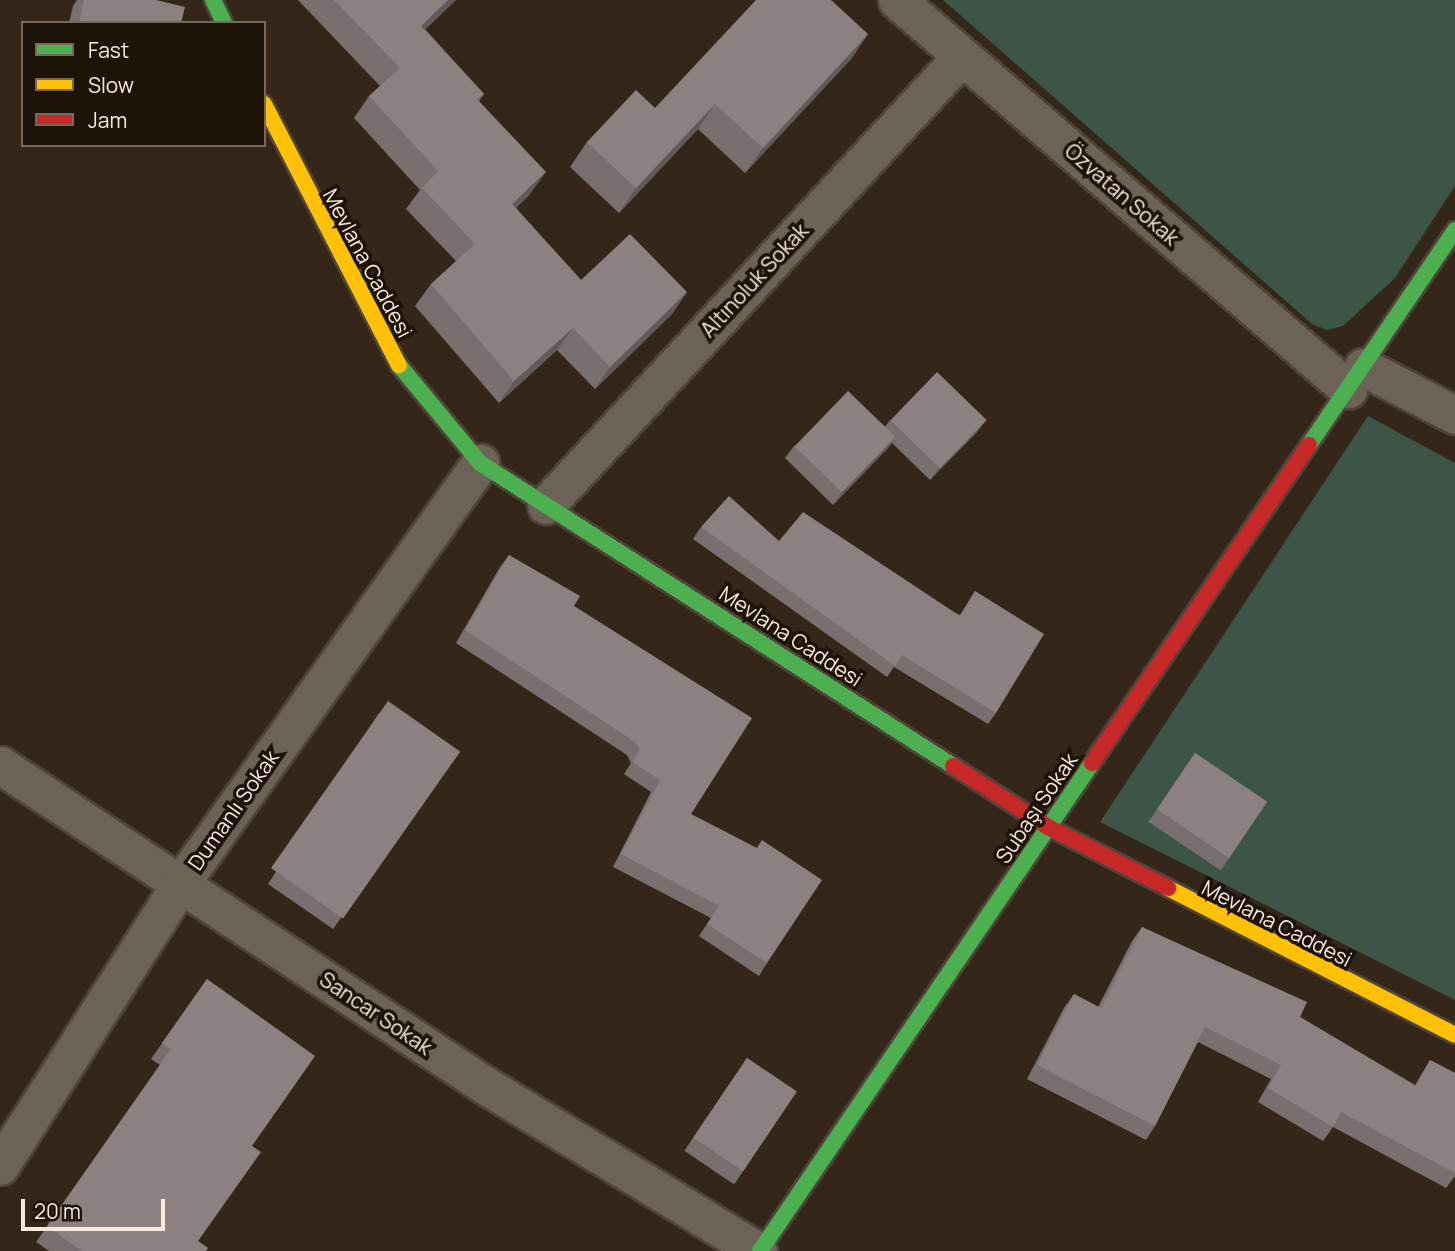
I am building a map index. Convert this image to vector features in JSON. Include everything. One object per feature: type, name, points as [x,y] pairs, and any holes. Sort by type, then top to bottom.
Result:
[{"type":"street","points":[[213,0],[223,21]]},
{"type":"street","name":"Özvatan Sokak","points":[[897,0],[1355,378],[1455,415]]},
{"type":"street","name":"Altınoluk Sokak","points":[[546,505],[962,56]]},
{"type":"street","name":"Mevlana Caddesi","points":[[266,108],[404,374],[480,463],[1048,827],[1455,1035]]},
{"type":"street","name":"Subaşı Sokak","points":[[759,1251],[1455,230]]},
{"type":"street","name":"Dumanlı Sokak","points":[[0,1166],[181,883],[480,463]]},
{"type":"street","name":"Sancar Sokak","points":[[0,765],[483,1084],[759,1251]]},
{"type":"green space","points":[[943,0],[1455,0],[1455,186],[1395,278],[1343,326],[1327,330],[1312,324]]},
{"type":"green space","points":[[1368,416],[1455,463],[1455,1000],[1100,822]]},
{"type":"building","points":[[84,0],[156,0],[185,7],[182,21],[79,21]]},
{"type":"building","points":[[334,0],[448,0],[421,26],[484,94],[477,99],[546,172],[512,204],[581,280],[630,234],[687,292],[610,367],[573,328],[514,381],[431,284],[475,244],[422,188],[438,171],[369,96],[400,68]]},
{"type":"building","points":[[756,0],[831,0],[868,34],[763,148],[715,104],[636,188],[587,142],[636,90],[655,108]]},
{"type":"building","points":[[937,372],[987,420],[940,468],[890,420]]},
{"type":"building","points":[[848,391],[895,437],[842,492],[795,446]]},
{"type":"building","points":[[729,496],[779,541],[803,512],[960,616],[975,591],[1044,634],[996,713],[902,655],[895,666],[701,527]]},
{"type":"building","points":[[509,555],[580,596],[574,606],[752,718],[691,814],[757,848],[762,840],[822,880],[767,963],[707,924],[719,906],[621,854],[660,780],[632,762],[640,750],[635,742],[465,630]]},
{"type":"building","points":[[388,701],[460,751],[343,919],[271,868]]},
{"type":"building","points":[[1195,753],[1267,802],[1229,858],[1157,809]]},
{"type":"building","points":[[1142,927],[1307,1002],[1300,1017],[1416,1086],[1430,1060],[1455,1073],[1455,1173],[1341,1112],[1333,1127],[1268,1088],[1281,1065],[1205,1027],[1155,1126],[1037,1065],[1074,994],[1101,1008]]},
{"type":"building","points":[[207,979],[315,1056],[252,1146],[261,1152],[198,1241],[208,1248],[206,1251],[82,1251],[47,1226],[171,1049],[162,1043]]},
{"type":"building","points":[[747,1058],[797,1092],[743,1171],[693,1138]]},
{"type":"traffic: fast","points":[[213,0],[223,21]]},
{"type":"traffic: fast","points":[[1309,445],[1455,230]]},
{"type":"traffic: fast","points":[[399,365],[480,463],[953,766]]},
{"type":"traffic: fast","points":[[760,1251],[1092,763]]},
{"type":"traffic: slow","points":[[266,108],[399,365]]},
{"type":"traffic: slow","points":[[1168,888],[1455,1035]]},
{"type":"traffic: jam","points":[[1092,763],[1309,445]]},
{"type":"traffic: jam","points":[[953,766],[1048,827],[1168,888]]}]
